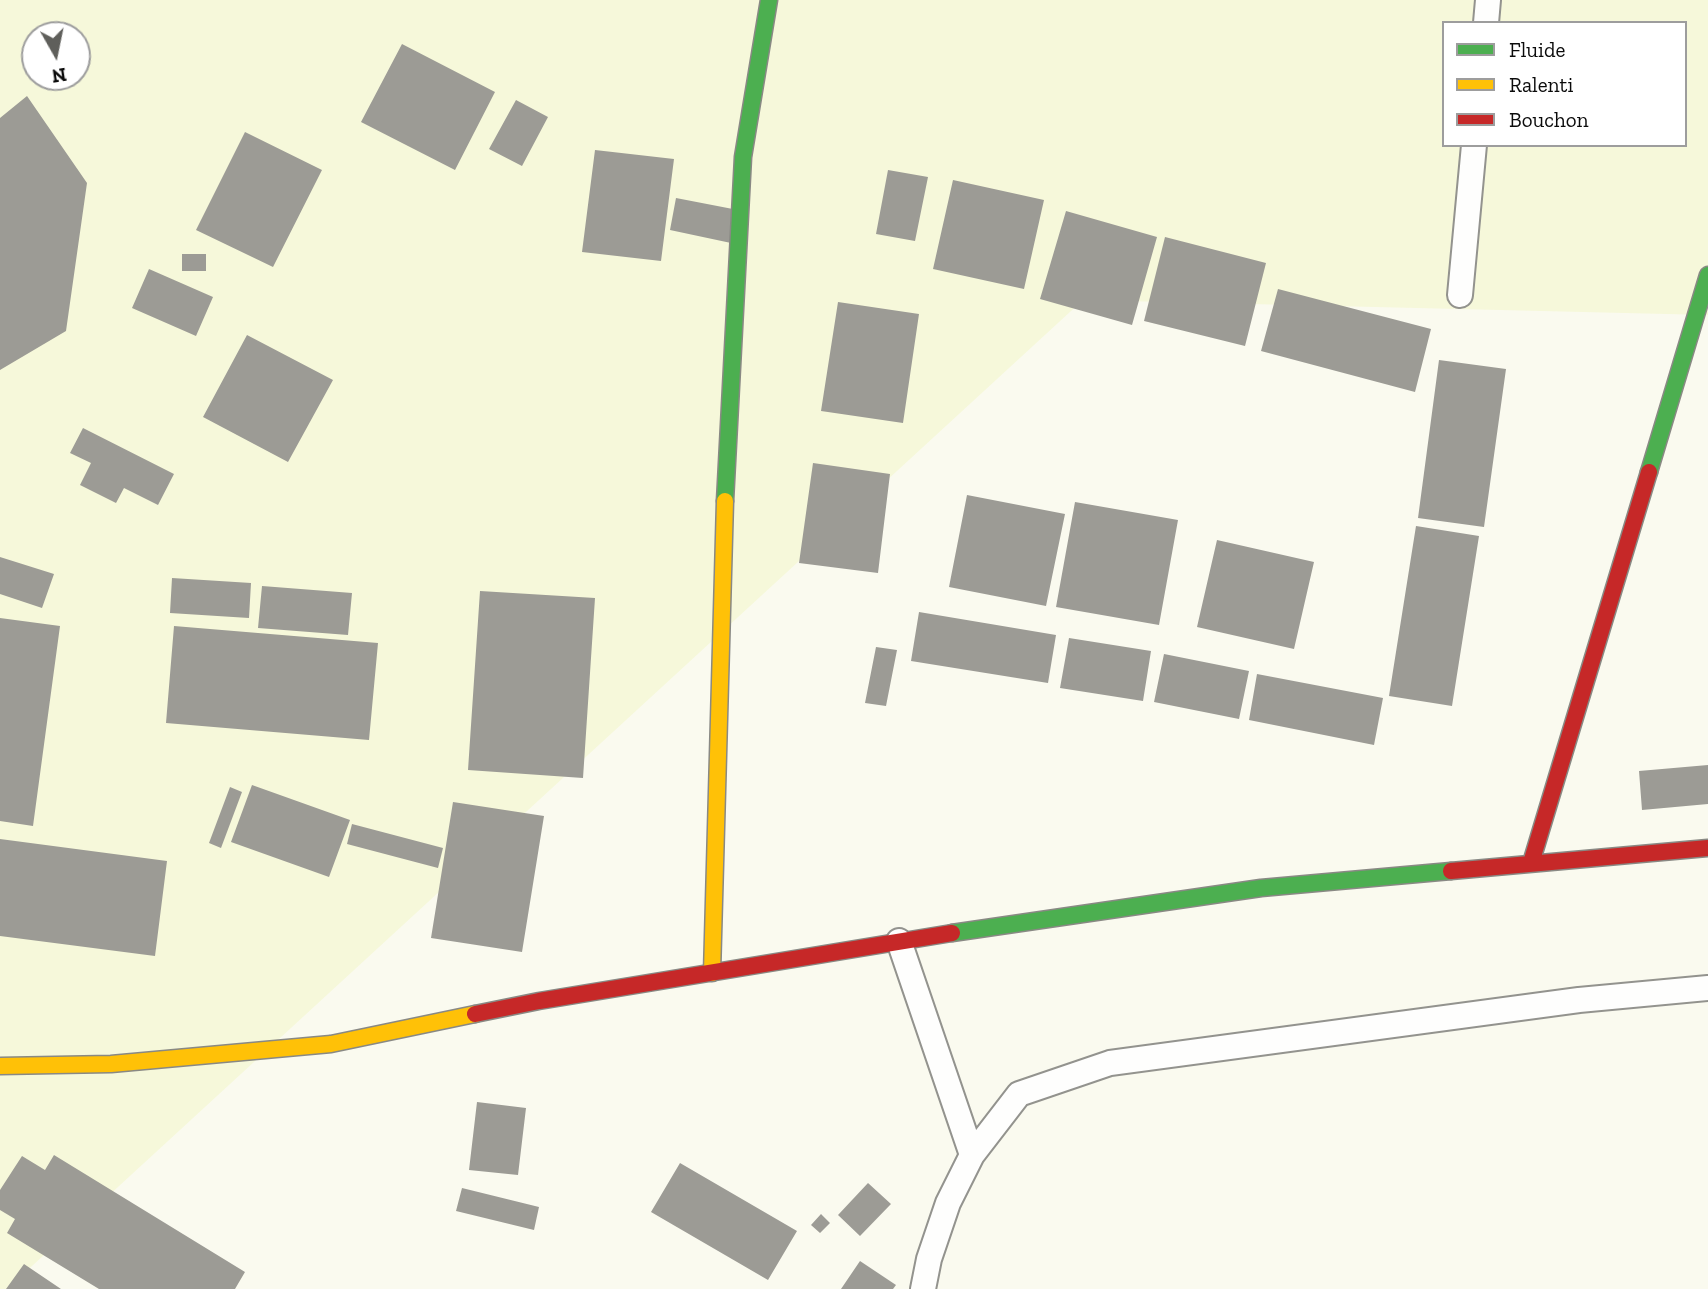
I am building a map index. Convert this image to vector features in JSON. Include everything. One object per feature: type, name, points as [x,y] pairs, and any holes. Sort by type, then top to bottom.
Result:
[{"type":"street","points":[[712,973],[726,457],[743,157],[769,0]]},
{"type":"street","points":[[1486,21],[1488,0]]},
{"type":"street","points":[[1460,295],[1474,147]]},
{"type":"street","points":[[1531,863],[1708,275]]},
{"type":"street","points":[[0,1066],[111,1064],[331,1044],[540,1001],[899,941],[1261,888],[1708,848]]},
{"type":"street","points":[[899,941],[972,1154]]},
{"type":"street","points":[[923,1289],[929,1259],[948,1203],[972,1154],[1019,1094],[1110,1063],[1579,1000],[1708,988]]},
{"type":"green space","points":[[0,0],[1708,0],[1708,315],[1083,300],[7,1289],[0,1289]]},
{"type":"building","points":[[402,44],[495,92],[455,170],[361,122]]},
{"type":"building","points":[[27,96],[87,183],[66,331],[0,370],[0,118]]},
{"type":"building","points":[[516,100],[548,117],[522,166],[489,149]]},
{"type":"building","points":[[245,132],[322,170],[273,267],[196,230]]},
{"type":"building","points":[[595,150],[674,159],[661,261],[582,252]]},
{"type":"building","points":[[888,170],[928,177],[915,241],[876,234]]},
{"type":"building","points":[[953,180],[1044,200],[1024,289],[933,269]]},
{"type":"building","points":[[676,198],[738,210],[731,243],[670,230]]},
{"type":"building","points":[[1066,211],[1157,237],[1132,325],[1040,299]]},
{"type":"building","points":[[1165,237],[1266,263],[1245,346],[1144,321]]},
{"type":"building","points":[[182,254],[206,254],[206,271],[182,271]]},
{"type":"building","points":[[149,269],[213,297],[196,336],[132,308]]},
{"type":"building","points":[[1278,289],[1431,329],[1415,392],[1261,351]]},
{"type":"building","points":[[838,302],[919,314],[903,423],[821,411]]},
{"type":"building","points":[[247,335],[333,380],[288,462],[203,417]]},
{"type":"building","points":[[1439,360],[1506,369],[1484,527],[1418,518]]},
{"type":"building","points":[[83,428],[174,474],[158,505],[124,488],[116,503],[80,485],[91,463],[70,453]]},
{"type":"building","points":[[813,463],[890,474],[878,573],[799,563]]},
{"type":"building","points":[[967,495],[1065,514],[1046,606],[949,587]]},
{"type":"building","points":[[1075,502],[1178,520],[1159,625],[1056,607]]},
{"type":"building","points":[[1416,526],[1479,536],[1452,706],[1389,696]]},
{"type":"building","points":[[1217,540],[1314,562],[1294,649],[1197,627]]},
{"type":"building","points":[[0,557],[54,574],[42,608],[0,594]]},
{"type":"building","points":[[172,578],[251,583],[249,618],[170,613]]},
{"type":"building","points":[[262,586],[352,593],[348,635],[258,628]]},
{"type":"building","points":[[480,591],[595,598],[583,778],[468,770]]},
{"type":"building","points":[[919,612],[1056,635],[1048,683],[911,661]]},
{"type":"building","points":[[0,618],[60,626],[33,826],[0,821]]},
{"type":"building","points":[[174,626],[378,643],[369,740],[166,723]]},
{"type":"building","points":[[1069,638],[1151,651],[1143,701],[1060,688]]},
{"type":"building","points":[[876,647],[897,650],[886,706],[865,703]]},
{"type":"building","points":[[1164,654],[1249,671],[1239,719],[1154,702]]},
{"type":"building","points":[[1257,674],[1383,698],[1374,745],[1249,720]]},
{"type":"building","points":[[1708,765],[1708,804],[1642,810],[1639,771]]},
{"type":"building","points":[[252,785],[350,820],[329,877],[231,842]]},
{"type":"building","points":[[230,787],[242,792],[221,848],[209,843]]},
{"type":"building","points":[[453,802],[544,816],[522,952],[431,938]]},
{"type":"building","points":[[352,824],[443,848],[438,868],[347,844]]},
{"type":"building","points":[[0,839],[167,861],[155,956],[0,936]]},
{"type":"building","points":[[477,1102],[526,1108],[518,1175],[469,1170]]},
{"type":"building","points":[[54,1155],[245,1272],[235,1289],[99,1289],[7,1233],[15,1219],[0,1210],[0,1190],[22,1156],[45,1170]]},
{"type":"building","points":[[680,1163],[797,1231],[768,1280],[651,1212]]},
{"type":"building","points":[[868,1183],[891,1204],[860,1236],[838,1215]]},
{"type":"building","points":[[462,1188],[539,1207],[534,1230],[456,1211]]},
{"type":"building","points":[[821,1214],[830,1223],[820,1233],[811,1225]]},
{"type":"building","points":[[860,1261],[896,1285],[893,1289],[841,1289]]},
{"type":"building","points":[[24,1264],[61,1289],[6,1289]]},
{"type":"traffic: fast","points":[[725,501],[743,157],[769,0]]},
{"type":"traffic: fast","points":[[1649,472],[1708,275]]},
{"type":"traffic: fast","points":[[952,933],[1261,888],[1451,871]]},
{"type":"traffic: slow","points":[[712,973],[725,501]]},
{"type":"traffic: slow","points":[[0,1066],[111,1064],[331,1044],[475,1014]]},
{"type":"traffic: jam","points":[[1531,863],[1649,472]]},
{"type":"traffic: jam","points":[[1451,871],[1708,848]]},
{"type":"traffic: jam","points":[[475,1014],[539,1001],[952,933]]}]
